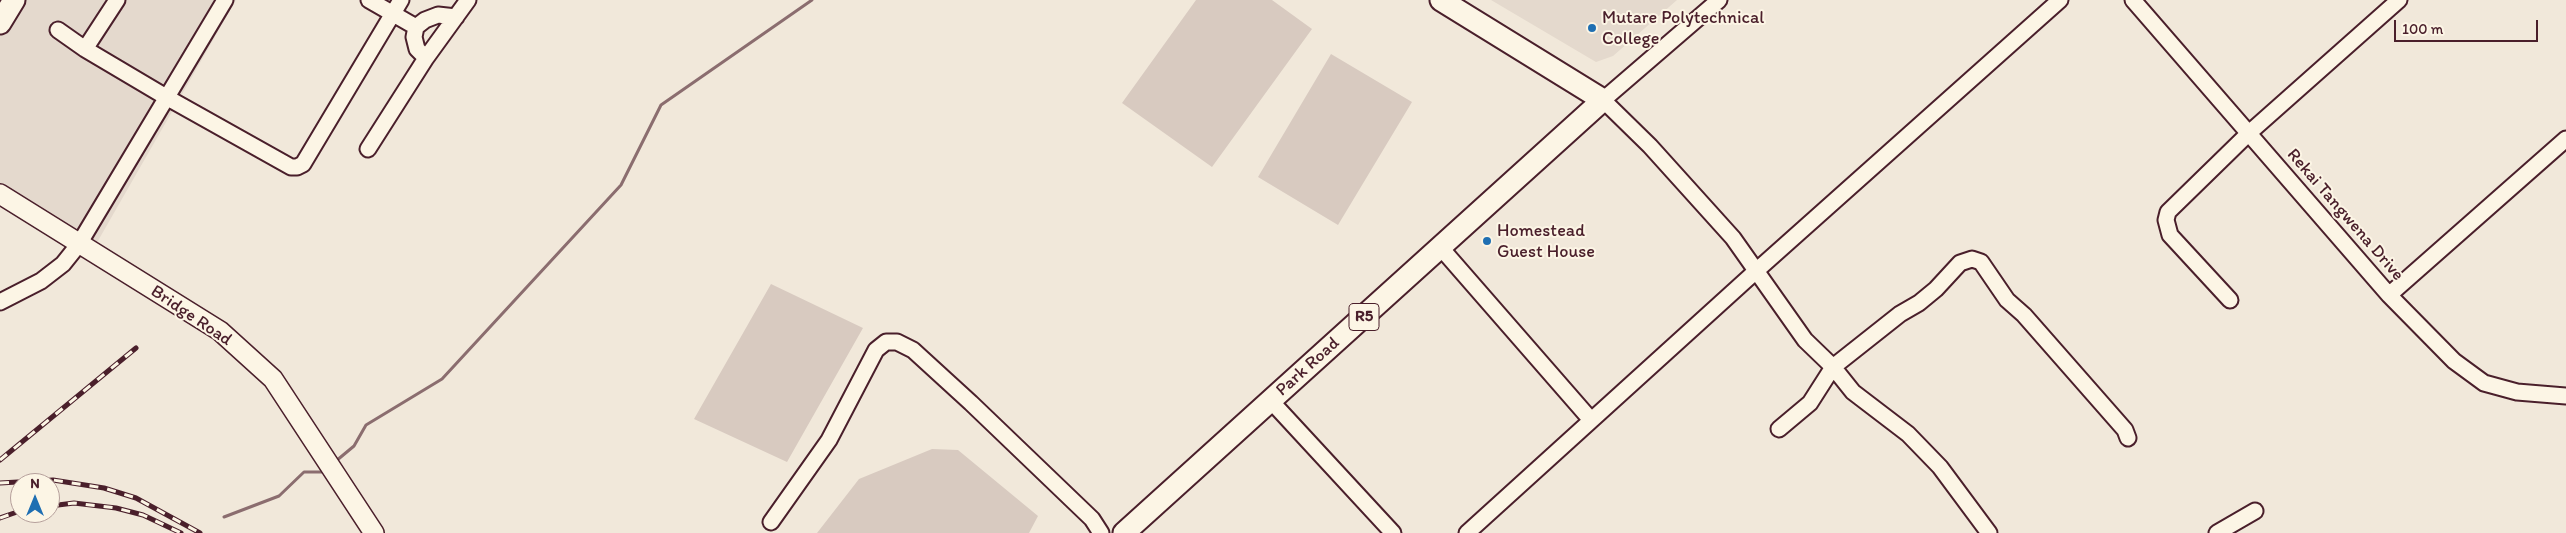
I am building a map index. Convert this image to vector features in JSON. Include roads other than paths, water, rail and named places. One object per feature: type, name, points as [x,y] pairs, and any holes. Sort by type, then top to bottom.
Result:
[{"type":"highway","points":[[0,23],[14,0]]},
{"type":"highway","points":[[1441,0],[1603,100]]},
{"type":"highway","name":"Park Road","points":[[1124,533],[1603,100]]},
{"type":"main road","name":"Bridge Road","points":[[0,194],[220,331],[273,379],[374,533]]},
{"type":"street","points":[[85,49],[117,0]]},
{"type":"street","points":[[0,302],[41,281],[63,264],[79,244],[225,0]]},
{"type":"street","points":[[369,0],[397,7],[416,27]]},
{"type":"street","points":[[368,149],[426,58],[468,0]]},
{"type":"street","points":[[1719,0],[1603,100],[1650,146],[1726,231],[1806,340],[1833,367],[1852,392],[1908,434],[1940,467],[1989,533]]},
{"type":"street","points":[[1467,533],[1756,271],[2060,0]]},
{"type":"street","name":"Rekai Tangwena Drive","points":[[2133,0],[2389,295],[2454,361],[2484,383],[2517,392],[2566,396]]},
{"type":"street","points":[[2230,300],[2170,235],[2166,220],[2168,212],[2249,133],[2399,0]]},
{"type":"street","points":[[58,30],[85,49],[166,98],[291,167],[303,164],[397,7]]},
{"type":"street","points":[[426,58],[417,49],[414,37],[416,27],[425,20],[438,15],[456,17]]},
{"type":"street","points":[[2389,295],[2566,140]]},
{"type":"street","points":[[1441,248],[1591,420]]},
{"type":"street","points":[[1779,428],[1810,403],[1833,367],[1900,314],[1936,289],[1960,263],[1972,259],[1981,262],[2007,300],[2024,315],[2125,430],[2128,438]]},
{"type":"street","points":[[771,522],[829,440],[870,359],[880,345],[891,342],[903,344],[913,350],[1092,519],[1101,533]]},
{"type":"street","points":[[1271,400],[1393,533]]},
{"type":"street","points":[[2217,533],[2255,512]]},
{"type":"waterway","points":[[336,461],[354,446],[366,425],[442,379],[621,185],[661,105],[812,0]]},
{"type":"waterway","points":[[224,517],[279,496],[304,472],[323,472],[326,470]]},
{"type":"railway","points":[[0,460],[136,348]]},
{"type":"railway","points":[[0,483],[53,480],[104,488],[136,498],[200,533]]},
{"type":"railway","points":[[60,505],[74,503],[116,508],[143,515],[181,533]]},
{"type":"railway","points":[[0,518],[10,514]]},
{"type":"place","name":"Mutare Polytechnical College","points":[[1592,28]]},
{"type":"place","name":"Homestead Guest House","points":[[1487,241]]}]
